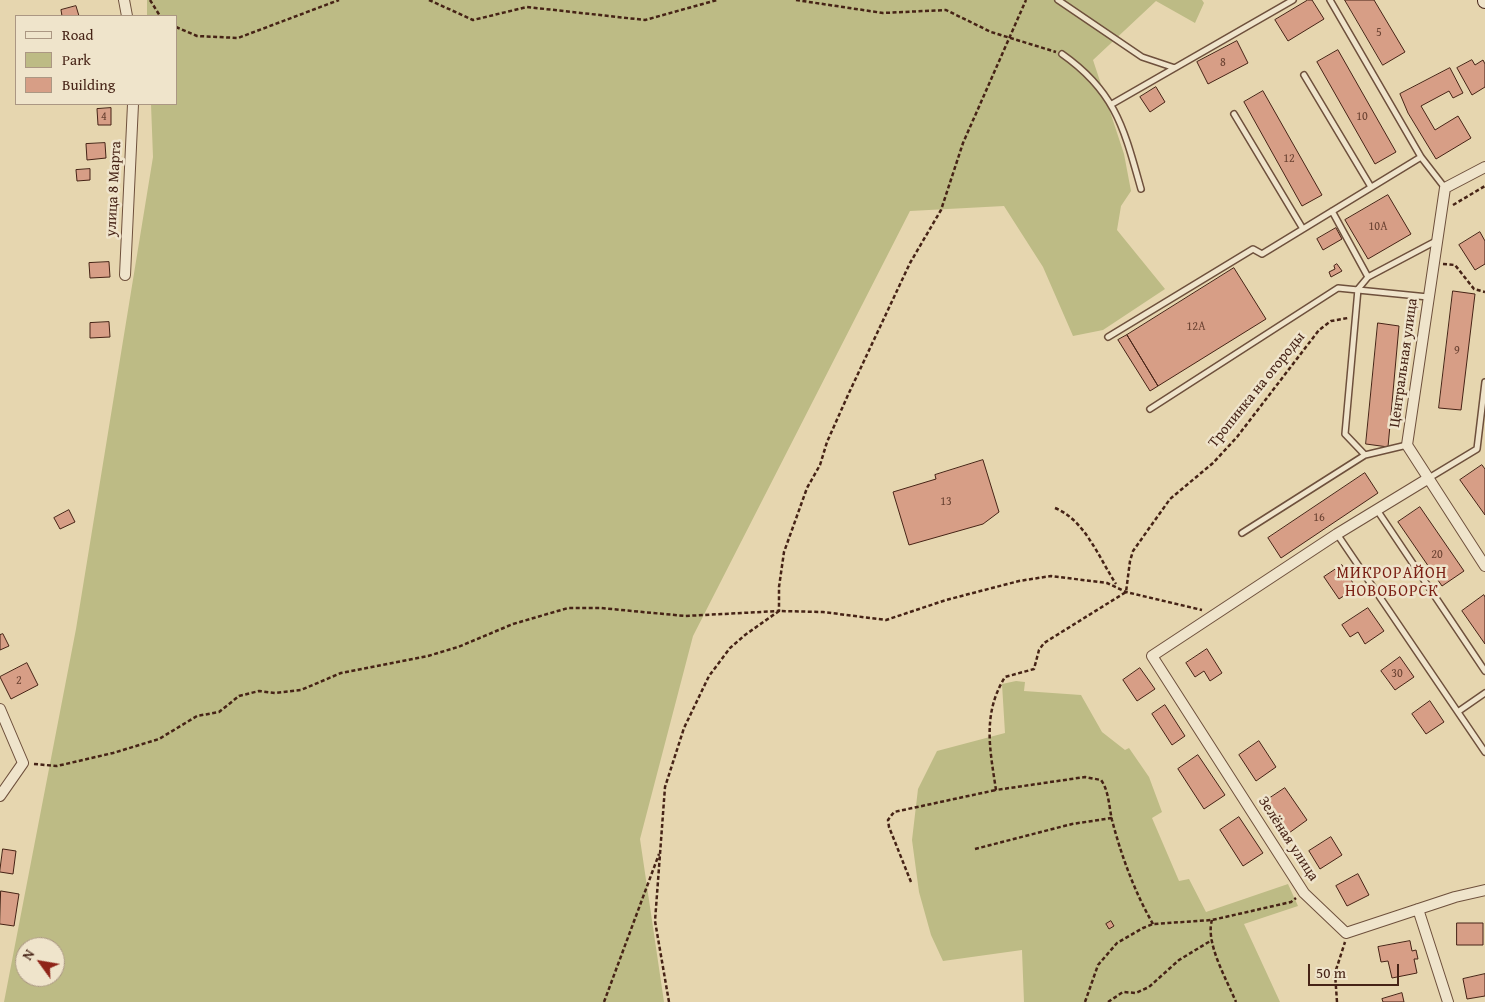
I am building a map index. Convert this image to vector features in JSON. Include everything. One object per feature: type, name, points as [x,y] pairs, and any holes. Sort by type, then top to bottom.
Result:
[{"type":"street","points":[[124,0],[127,15]]},
{"type":"street","name":"улица 8 Марта","points":[[124,275],[133,105]]},
{"type":"street","points":[[1445,188],[1485,167]]},
{"type":"street","name":"Центральная улица","points":[[1445,188],[1408,444],[1485,566]]},
{"type":"street","points":[[1215,614],[1337,534],[1429,478]]},
{"type":"street","name":"Зелёная улица","points":[[1215,614],[1152,656],[1304,893],[1346,933]]},
{"type":"street","points":[[0,709],[23,762],[0,796]]},
{"type":"street","points":[[1346,933],[1454,897],[1485,890]]},
{"type":"street","points":[[1418,909],[1448,1002]]},
{"type":"lane","points":[[1058,0],[1142,57],[1175,68]]},
{"type":"lane","points":[[1112,104],[1294,0]]},
{"type":"lane","points":[[1330,0],[1421,157],[1445,188]]},
{"type":"lane","points":[[1062,54],[1089,77],[1112,104],[1124,129],[1141,189]]},
{"type":"lane","points":[[1304,75],[1371,187]]},
{"type":"lane","points":[[1234,114],[1303,229]]},
{"type":"lane","points":[[1108,337],[1252,249],[1262,254],[1421,157]]},
{"type":"lane","points":[[1332,211],[1368,277]]},
{"type":"lane","points":[[1365,456],[1346,434],[1358,289],[1368,277],[1436,240]]},
{"type":"lane","points":[[1150,409],[1338,288],[1428,297]]},
{"type":"lane","points":[[1477,449],[1485,382]]},
{"type":"lane","points":[[1242,533],[1365,456],[1408,444]]},
{"type":"lane","points":[[1429,478],[1477,449],[1485,449]]},
{"type":"lane","points":[[1377,510],[1485,671]]},
{"type":"lane","points":[[1337,534],[1485,752]]},
{"type":"lane","points":[[1458,711],[1485,693]]},
{"type":"path","points":[[150,0],[159,15]]},
{"type":"path","points":[[178,28],[197,36],[238,38],[340,0]]},
{"type":"path","points":[[429,0],[473,20],[527,7],[646,20],[717,0]]},
{"type":"path","points":[[796,0],[884,13],[946,10],[991,32],[1062,54]]},
{"type":"path","points":[[779,611],[778,587],[784,552],[807,488],[820,465],[826,442],[910,263],[941,210],[963,143],[1026,0]]},
{"type":"path","points":[[1442,264],[1455,265],[1474,289],[1485,292]]},
{"type":"path","name":"Тропинка на огороды","points":[[1126,592],[1133,551],[1170,499],[1213,463],[1237,437],[1319,330],[1331,321],[1355,318]]},
{"type":"path","points":[[1055,508],[1067,513],[1076,521],[1117,586]]},
{"type":"path","points":[[23,762],[57,766],[113,753],[159,739],[197,716],[219,712],[239,696],[259,691],[275,693],[301,690],[341,673],[428,656],[458,647],[513,624],[568,608],[602,608],[685,616],[779,611],[823,612],[886,620],[946,600],[1019,581],[1051,576],[1080,578],[1117,586],[1126,592],[1215,614]]},
{"type":"path","points":[[996,790],[988,721],[999,686],[1005,677],[1034,669],[1038,650],[1044,643],[1126,592]]},
{"type":"path","points":[[669,1002],[655,921],[665,787],[684,728],[709,676],[730,648],[779,611]]},
{"type":"path","points":[[912,882],[889,827],[888,820],[894,812],[996,790],[1092,776],[1103,783],[1112,818],[1142,904],[1153,924]]},
{"type":"path","points":[[975,849],[1072,824],[1112,818]]},
{"type":"path","points":[[604,1002],[661,850]]},
{"type":"path","points":[[1086,1002],[1098,965],[1110,950],[1126,937],[1153,924],[1212,920],[1291,902],[1304,893]]},
{"type":"path","points":[[1212,920],[1209,930],[1236,1002]]},
{"type":"path","points":[[1337,1002],[1334,973],[1345,946],[1346,933]]},
{"type":"path","points":[[1108,1002],[1123,992],[1136,993],[1149,987],[1179,960],[1212,940]]},
{"type":"green space","points":[[147,0],[1202,0],[1204,3],[1195,23],[1156,1],[1093,60],[1124,154],[1131,191],[1121,206],[1117,230],[1165,289],[1103,330],[1073,336],[1043,267],[1004,206],[910,211],[693,636],[640,839],[664,1002],[4,1002],[15,945],[15,987],[65,987],[65,937],[17,937],[76,629],[153,157],[151,105],[178,105],[178,15],[147,15]]},
{"type":"green space","points":[[1016,681],[1025,682],[1024,691],[1081,695],[1102,732],[1125,750],[1129,748],[1149,777],[1162,812],[1152,818],[1179,881],[1189,879],[1206,912],[1288,884],[1298,906],[1244,924],[1280,1002],[1024,1002],[1022,950],[943,961],[931,935],[919,892],[912,840],[918,789],[937,751],[1005,733],[1002,684]]},
{"type":"building","points":[[1308,0],[1312,0],[1324,19],[1288,41],[1275,20]]},
{"type":"building","points":[[1345,0],[1374,0],[1405,52],[1383,65]]},
{"type":"building","points":[[76,6],[79,15],[62,15],[61,10]]},
{"type":"building","points":[[1237,41],[1248,63],[1208,84],[1197,62]]},
{"type":"building","points":[[1338,50],[1396,152],[1375,164],[1317,62]]},
{"type":"building","points":[[1472,60],[1475,65],[1483,60],[1485,64],[1485,87],[1472,95],[1457,68]]},
{"type":"building","points":[[1450,68],[1463,93],[1453,98],[1449,91],[1421,106],[1435,130],[1458,116],[1471,138],[1436,159],[1408,113],[1400,94]]},
{"type":"building","points":[[1156,87],[1165,102],[1150,112],[1140,97]]},
{"type":"building","points":[[1263,91],[1322,195],[1302,206],[1244,102]]},
{"type":"building","points":[[111,108],[111,125],[98,125],[97,109]]},
{"type":"building","points":[[105,143],[106,158],[87,160],[86,144]]},
{"type":"building","points":[[90,169],[90,180],[77,181],[76,170]]},
{"type":"building","points":[[1388,195],[1411,234],[1368,259],[1345,220]]},
{"type":"building","points":[[1336,228],[1342,239],[1323,250],[1317,239]]},
{"type":"building","points":[[1480,232],[1485,241],[1485,264],[1475,270],[1459,245]]},
{"type":"building","points":[[109,262],[110,277],[90,278],[89,263]]},
{"type":"building","points":[[1337,264],[1342,271],[1331,277],[1329,272],[1335,269],[1334,266]]},
{"type":"building","points":[[1234,268],[1266,319],[1158,386],[1127,335]]},
{"type":"building","points":[[1453,291],[1475,294],[1461,410],[1439,408]]},
{"type":"building","points":[[109,322],[110,337],[90,338],[90,323]]},
{"type":"building","points":[[1378,323],[1399,326],[1388,447],[1366,444]]},
{"type":"building","points":[[1127,335],[1158,386],[1150,391],[1118,340]]},
{"type":"building","points":[[983,460],[999,512],[983,524],[909,545],[893,492],[936,479],[935,475]]},
{"type":"building","points":[[1482,465],[1485,469],[1485,515],[1460,480]]},
{"type":"building","points":[[1365,473],[1378,493],[1281,558],[1268,538]]},
{"type":"building","points":[[1420,507],[1464,571],[1442,586],[1398,522]]},
{"type":"building","points":[[69,510],[75,522],[60,529],[54,518]]},
{"type":"building","points":[[1342,565],[1356,588],[1339,599],[1324,577]]},
{"type":"building","points":[[1484,595],[1485,597],[1485,644],[1462,611]]},
{"type":"building","points":[[1368,608],[1384,631],[1365,644],[1358,632],[1350,637],[1342,625]]},
{"type":"building","points":[[3,634],[9,646],[0,650],[0,635]]},
{"type":"building","points":[[1207,649],[1222,673],[1210,681],[1204,671],[1195,677],[1186,663]]},
{"type":"building","points":[[1400,657],[1414,677],[1395,690],[1381,671]]},
{"type":"building","points":[[27,663],[38,685],[11,699],[0,677]]},
{"type":"building","points":[[1140,668],[1155,689],[1137,701],[1123,680]]},
{"type":"building","points":[[1430,701],[1444,722],[1426,734],[1412,714]]},
{"type":"building","points":[[1165,705],[1185,736],[1172,745],[1152,714]]},
{"type":"building","points":[[1259,741],[1276,767],[1256,781],[1239,755]]},
{"type":"building","points":[[1198,755],[1225,795],[1204,809],[1178,769]]},
{"type":"building","points":[[1285,788],[1307,820],[1289,833],[1267,800]]},
{"type":"building","points":[[1239,817],[1263,853],[1243,866],[1220,830]]},
{"type":"building","points":[[1331,837],[1342,855],[1320,869],[1309,851]]},
{"type":"building","points":[[3,849],[16,851],[13,874],[0,872]]},
{"type":"building","points":[[1358,874],[1369,895],[1347,906],[1336,886]]},
{"type":"building","points":[[1,891],[19,894],[14,926],[0,924]]},
{"type":"building","points":[[1111,921],[1114,926],[1109,929],[1106,924]]},
{"type":"building","points":[[1457,923],[1483,923],[1483,945],[1457,945]]},
{"type":"building","points":[[1410,941],[1412,951],[1416,950],[1418,959],[1414,959],[1417,973],[1392,978],[1388,961],[1381,962],[1378,947]]},
{"type":"building","points":[[1485,974],[1485,996],[1467,999],[1463,979]]},
{"type":"building","points":[[1402,993],[1404,1002],[1383,1002],[1382,999]]},
{"type":"district","name":"МИКРОРАЙОН НОВОБОРСК","points":[[1392,583]]}]
